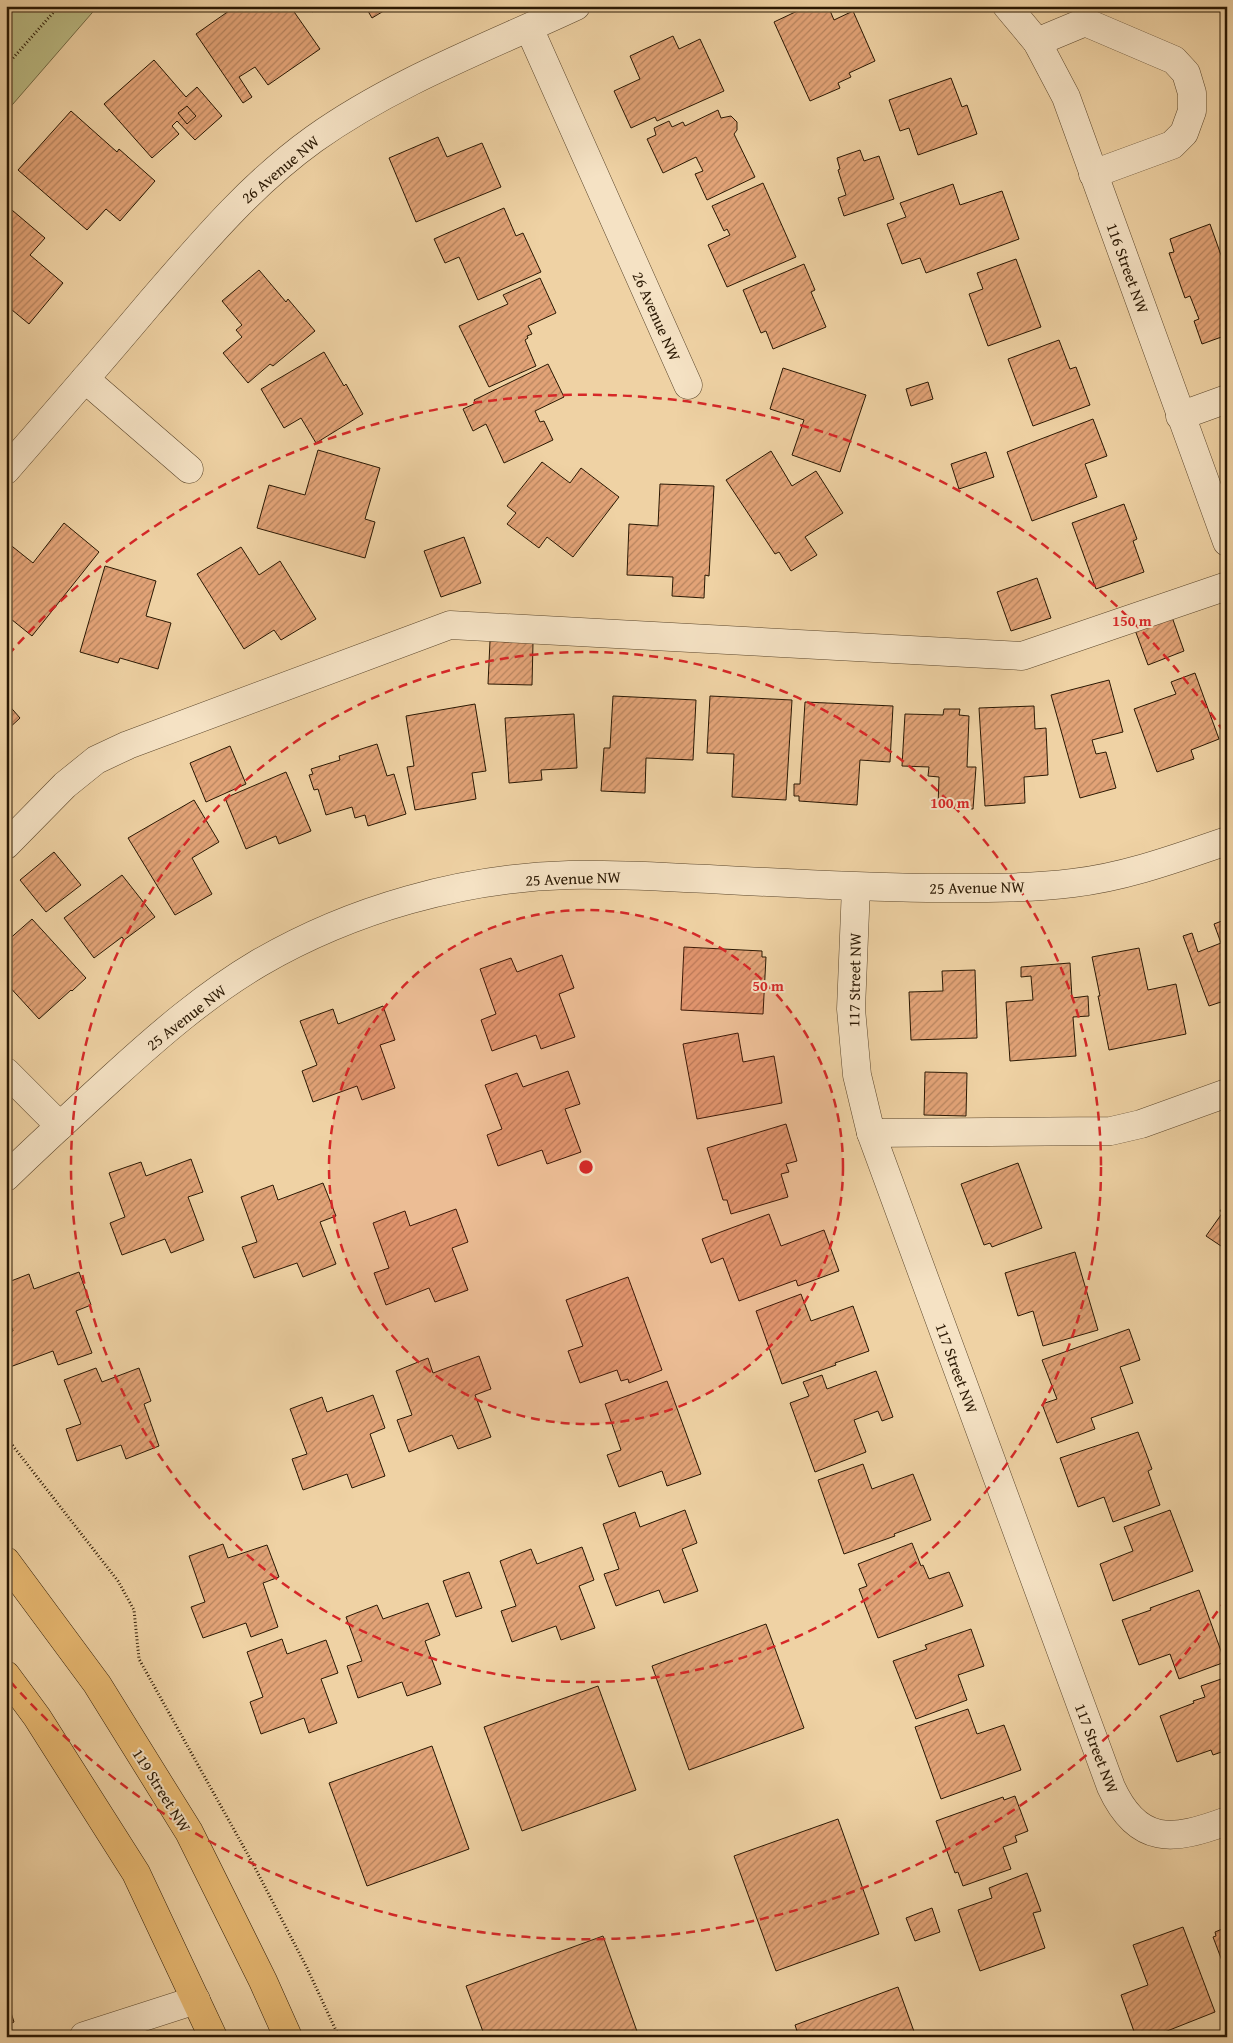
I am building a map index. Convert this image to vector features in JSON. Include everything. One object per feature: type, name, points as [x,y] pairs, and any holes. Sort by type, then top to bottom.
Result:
[{"type":"main road","name":"119 Street NW","points":[[6,1561],[97,1684],[189,1832],[263,1980],[288,2037]]},
{"type":"main road","points":[[6,1675],[37,1716],[136,1874],[213,2037]]},
{"type":"street","name":"26 Avenue NW","points":[[6,470],[206,238],[252,191],[281,165],[314,139],[381,98],[415,80],[576,6]]},
{"type":"street","name":"116 Street NW","points":[[1007,6],[1037,42],[1066,97],[1227,542]]},
{"type":"street","points":[[1037,42],[1085,22],[1174,60],[1186,73],[1192,93],[1192,111],[1184,133],[1172,145],[1094,174]]},
{"type":"street","name":"26 Avenue NW","points":[[529,28],[688,385]]},
{"type":"street","points":[[85,379],[189,468]]},
{"type":"street","points":[[1180,416],[1227,399]]},
{"type":"street","points":[[6,845],[65,785],[96,760],[138,742],[450,625],[1022,656],[1227,586]]},
{"type":"street","name":"25 Avenue NW","points":[[6,1177],[158,1037],[192,1009],[260,963],[316,935],[371,912],[431,894],[502,881],[567,875],[654,876],[856,887],[1028,887],[1077,882],[1131,871],[1227,841]]},
{"type":"street","name":"117 Street NW","points":[[856,887],[851,1009],[857,1075],[871,1133],[1111,1787],[1120,1807],[1129,1818],[1142,1827],[1159,1834],[1181,1835],[1227,1821]]},
{"type":"street","points":[[6,1072],[60,1126]]},
{"type":"street","points":[[871,1133],[1111,1132],[1141,1124],[1227,1093]]},
{"type":"street","points":[[84,2036],[196,2000]]},
{"type":"path","points":[[6,66],[59,6]]},
{"type":"path","points":[[6,1437],[118,1581],[134,1610],[139,1659],[252,1862],[307,1968],[339,2037]]},
{"type":"green space","points":[[6,6],[98,6],[6,112]]},
{"type":"building","points":[[236,6],[290,6],[320,49],[268,85],[255,67],[239,77],[252,97],[243,103],[196,34]]},
{"type":"building","points":[[309,6],[321,6],[312,12]]},
{"type":"building","points":[[365,6],[392,6],[372,18]]},
{"type":"building","points":[[808,6],[828,6],[834,20],[853,11],[875,61],[849,73],[851,77],[838,83],[840,88],[810,101],[774,22]]},
{"type":"building","points":[[673,36],[679,49],[700,39],[724,91],[657,121],[655,117],[631,128],[614,91],[640,79],[630,56]]},
{"type":"building","points":[[154,60],[186,97],[197,87],[222,116],[195,140],[177,121],[172,126],[179,134],[152,158],[104,104]]},
{"type":"building","points":[[951,78],[962,107],[967,105],[977,134],[918,155],[909,128],[900,131],[889,100]]},
{"type":"building","points":[[1227,92],[1227,104],[1222,101]]},
{"type":"building","points":[[187,106],[196,116],[187,124],[178,113]]},
{"type":"building","points":[[718,110],[721,118],[731,116],[737,122],[737,130],[734,134],[755,177],[707,200],[695,174],[703,171],[696,157],[663,173],[647,139],[656,135],[654,128],[669,121],[672,127],[683,122],[685,126]]},
{"type":"building","points":[[71,111],[117,152],[119,149],[155,181],[120,221],[106,209],[87,230],[18,170]]},
{"type":"building","points":[[438,137],[447,157],[482,143],[501,187],[416,222],[389,158]]},
{"type":"building","points":[[860,150],[864,161],[879,156],[894,199],[844,216],[838,198],[846,195],[838,170],[840,169],[837,158]]},
{"type":"building","points":[[763,183],[796,257],[727,287],[708,245],[730,235],[727,229],[724,231],[712,206]]},
{"type":"building","points":[[953,184],[960,205],[1002,191],[1019,239],[926,273],[920,258],[902,264],[887,224],[906,217],[900,203]]},
{"type":"building","points":[[6,205],[45,238],[30,255],[63,283],[29,324],[6,305]]},
{"type":"building","points":[[504,208],[516,236],[523,233],[541,272],[478,300],[459,257],[445,263],[434,239]]},
{"type":"building","points":[[1210,224],[1227,272],[1227,335],[1202,344],[1194,321],[1199,319],[1190,296],[1185,298],[1169,253],[1174,252],[1170,239]]},
{"type":"building","points":[[1016,259],[1041,327],[988,346],[969,294],[983,289],[977,273]]},
{"type":"building","points":[[804,264],[815,290],[811,292],[826,327],[773,349],[766,331],[761,333],[743,290]]},
{"type":"building","points":[[259,270],[286,302],[288,299],[315,331],[273,366],[270,364],[248,383],[223,353],[242,337],[236,330],[242,325],[222,301]]},
{"type":"building","points":[[540,278],[556,313],[528,326],[532,334],[527,336],[528,338],[525,340],[536,366],[489,387],[459,326],[508,304],[503,295]]},
{"type":"building","points":[[1059,340],[1070,369],[1076,367],[1090,405],[1033,426],[1008,359]]},
{"type":"building","points":[[324,352],[344,386],[346,384],[363,414],[316,443],[301,418],[284,428],[261,389]]},
{"type":"building","points":[[548,364],[564,397],[535,411],[540,422],[544,421],[553,440],[504,463],[486,424],[473,431],[463,409],[476,403],[474,400]]},
{"type":"building","points":[[783,368],[866,395],[840,472],[792,455],[804,420],[770,409]]},
{"type":"building","points":[[928,382],[933,399],[911,406],[906,389]]},
{"type":"building","points":[[1093,419],[1107,456],[1085,464],[1097,497],[1032,521],[1007,452]]},
{"type":"building","points":[[318,450],[380,468],[365,519],[375,522],[365,558],[257,528],[269,485],[305,495]]},
{"type":"building","points":[[771,451],[792,486],[816,471],[843,513],[805,537],[817,555],[791,571],[779,552],[775,554],[726,480]]},
{"type":"building","points":[[986,452],[994,477],[959,489],[951,464]]},
{"type":"building","points":[[542,462],[570,483],[581,468],[619,497],[573,557],[547,537],[539,548],[507,524],[516,513],[507,506]]},
{"type":"building","points":[[660,484],[714,486],[709,576],[705,575],[704,598],[672,596],[673,577],[627,575],[629,524],[658,526]]},
{"type":"building","points":[[1124,504],[1137,539],[1133,541],[1144,572],[1096,589],[1072,523]]},
{"type":"building","points":[[64,523],[99,552],[32,636],[6,615],[6,545],[8,543],[33,563]]},
{"type":"building","points":[[464,537],[481,583],[441,597],[424,551]]},
{"type":"building","points":[[241,547],[259,575],[280,561],[316,619],[281,640],[274,630],[244,649],[197,574]]},
{"type":"building","points":[[105,566],[156,581],[146,616],[171,623],[158,669],[120,658],[118,663],[80,652]]},
{"type":"building","points":[[1037,578],[1051,618],[1011,631],[997,592]]},
{"type":"building","points":[[1172,617],[1184,651],[1148,665],[1135,630]]},
{"type":"building","points":[[490,641],[533,643],[532,685],[488,684]]},
{"type":"building","points":[[1195,673],[1219,739],[1191,750],[1194,759],[1157,772],[1134,709],[1176,694],[1171,682]]},
{"type":"building","points":[[1109,680],[1123,732],[1092,740],[1096,754],[1106,752],[1116,788],[1080,798],[1051,695]]},
{"type":"building","points":[[613,696],[696,700],[693,760],[646,758],[645,793],[601,791],[604,748],[610,748]]},
{"type":"building","points":[[710,696],[792,700],[786,800],[732,797],[734,754],[707,753]]},
{"type":"building","points":[[6,702],[20,718],[6,731]]},
{"type":"building","points":[[805,702],[893,706],[890,762],[860,760],[857,805],[799,801],[799,796],[794,796],[794,784],[800,784]]},
{"type":"building","points":[[475,704],[486,771],[472,773],[476,799],[415,810],[407,767],[414,766],[406,716]]},
{"type":"building","points":[[1034,706],[1035,729],[1046,728],[1048,775],[1024,777],[1025,803],[985,806],[979,708]]},
{"type":"building","points":[[944,709],[960,709],[959,715],[969,716],[967,767],[976,767],[973,809],[938,807],[939,777],[928,776],[929,767],[902,766],[905,714],[943,715]]},
{"type":"building","points":[[574,714],[577,768],[541,770],[542,780],[509,783],[505,718]]},
{"type":"building","points":[[377,744],[387,776],[394,774],[406,814],[368,826],[365,815],[355,818],[352,807],[326,815],[318,789],[314,790],[309,775],[313,774],[311,769],[340,760],[339,756]]},
{"type":"building","points":[[230,746],[246,784],[206,802],[190,763]]},
{"type":"building","points":[[286,772],[311,831],[279,844],[276,836],[246,849],[225,798]]},
{"type":"building","points":[[194,800],[219,842],[192,858],[212,894],[175,915],[128,838]]},
{"type":"building","points":[[54,852],[81,885],[46,912],[20,880]]},
{"type":"building","points":[[122,875],[155,917],[124,940],[122,937],[94,958],[64,918]]},
{"type":"building","points":[[32,919],[86,978],[39,1019],[6,983],[6,942]]},
{"type":"building","points":[[1227,919],[1227,1000],[1209,1006],[1183,936],[1192,933],[1198,952],[1221,943],[1214,924]]},
{"type":"building","points":[[684,947],[762,951],[762,957],[766,957],[763,1014],[681,1010]]},
{"type":"building","points":[[1139,948],[1148,990],[1176,984],[1186,1034],[1109,1050],[1092,957]]},
{"type":"building","points":[[562,955],[574,988],[559,994],[575,1037],[541,1049],[536,1035],[492,1051],[481,1020],[496,1014],[480,969],[511,958],[517,972]]},
{"type":"building","points":[[1070,963],[1072,998],[1088,996],[1089,1016],[1073,1017],[1076,1056],[1010,1061],[1006,1002],[1033,1000],[1031,976],[1021,977],[1021,967]]},
{"type":"building","points":[[975,970],[977,1038],[911,1040],[909,992],[943,991],[942,971]]},
{"type":"building","points":[[383,1006],[395,1040],[380,1045],[395,1088],[362,1100],[357,1086],[313,1102],[302,1071],[317,1065],[300,1021],[333,1009],[338,1024]]},
{"type":"building","points":[[738,1033],[743,1062],[774,1056],[782,1103],[697,1119],[683,1044]]},
{"type":"building","points":[[568,1071],[580,1104],[565,1109],[581,1152],[547,1164],[542,1150],[498,1166],[487,1135],[502,1129],[485,1085],[517,1073],[523,1087]]},
{"type":"building","points":[[925,1072],[967,1073],[966,1116],[924,1115]]},
{"type":"building","points":[[786,1124],[797,1161],[786,1164],[789,1172],[781,1174],[788,1197],[731,1214],[727,1200],[723,1200],[707,1148]]},
{"type":"building","points":[[191,1159],[203,1192],[188,1197],[204,1240],[171,1253],[165,1239],[122,1255],[110,1223],[125,1217],[109,1173],[141,1162],[146,1176]]},
{"type":"building","points":[[1018,1163],[1042,1228],[992,1247],[990,1243],[984,1245],[961,1184]]},
{"type":"building","points":[[323,1183],[336,1216],[320,1222],[336,1264],[303,1277],[297,1263],[254,1278],[242,1247],[257,1242],[241,1197],[273,1185],[278,1200]]},
{"type":"building","points":[[1227,1201],[1227,1250],[1206,1236],[1223,1212],[1220,1211]]},
{"type":"building","points":[[456,1209],[468,1242],[452,1248],[468,1290],[435,1302],[429,1288],[386,1305],[374,1273],[389,1268],[373,1223],[405,1211],[410,1226]]},
{"type":"building","points":[[769,1214],[781,1246],[824,1230],[839,1271],[798,1286],[796,1280],[739,1301],[723,1258],[711,1263],[702,1239]]},
{"type":"building","points":[[1075,1252],[1098,1330],[1043,1346],[1033,1311],[1018,1316],[1005,1273]]},
{"type":"building","points":[[79,1272],[91,1305],[76,1311],[92,1353],[58,1365],[53,1351],[10,1367],[6,1358],[6,1333],[13,1331],[6,1312],[6,1283],[29,1274],[34,1289]]},
{"type":"building","points":[[628,1277],[662,1370],[629,1383],[628,1379],[621,1381],[617,1370],[580,1383],[568,1351],[583,1346],[566,1300]]},
{"type":"building","points":[[801,1294],[811,1321],[853,1306],[869,1351],[782,1384],[756,1311]]},
{"type":"building","points":[[1129,1329],[1140,1360],[1120,1367],[1133,1403],[1091,1418],[1095,1429],[1057,1443],[1042,1404],[1057,1399],[1042,1360]]},
{"type":"building","points":[[479,1356],[491,1389],[475,1395],[491,1437],[458,1449],[452,1435],[409,1452],[397,1420],[412,1415],[396,1371],[428,1358],[433,1373]]},
{"type":"building","points":[[96,1368],[102,1382],[139,1368],[151,1401],[144,1404],[159,1446],[126,1459],[121,1445],[77,1461],[66,1429],[81,1424],[64,1380]]},
{"type":"building","points":[[876,1371],[893,1417],[882,1421],[878,1411],[854,1420],[866,1452],[815,1472],[790,1403],[809,1396],[803,1382],[822,1375],[827,1389]]},
{"type":"building","points":[[667,1381],[701,1474],[667,1486],[662,1471],[619,1487],[607,1455],[621,1450],[605,1404]]},
{"type":"building","points":[[373,1395],[385,1428],[370,1434],[385,1476],[352,1488],[347,1474],[303,1490],[292,1459],[307,1454],[290,1409],[322,1397],[327,1412]]},
{"type":"building","points":[[1138,1432],[1152,1469],[1148,1471],[1160,1505],[1113,1522],[1104,1497],[1078,1507],[1060,1458]]},
{"type":"building","points":[[863,1464],[872,1489],[913,1474],[931,1520],[894,1534],[895,1536],[844,1554],[818,1480]]},
{"type":"building","points":[[685,1510],[697,1543],[682,1549],[698,1591],[664,1603],[659,1590],[616,1606],[604,1574],[619,1569],[603,1524],[635,1512],[640,1527]]},
{"type":"building","points":[[1170,1510],[1193,1571],[1113,1601],[1100,1564],[1133,1551],[1124,1527]]},
{"type":"building","points":[[912,1543],[921,1566],[923,1565],[929,1579],[949,1572],[963,1606],[878,1638],[859,1589],[867,1586],[858,1564]]},
{"type":"building","points":[[223,1544],[228,1558],[267,1545],[279,1577],[263,1583],[278,1627],[251,1637],[246,1623],[203,1638],[191,1607],[205,1602],[189,1556]]},
{"type":"building","points":[[582,1547],[594,1580],[579,1586],[595,1628],[561,1640],[556,1626],[512,1642],[501,1611],[516,1606],[500,1561],[531,1549],[537,1564]]},
{"type":"building","points":[[469,1572],[482,1608],[456,1617],[443,1581]]},
{"type":"building","points":[[1199,1590],[1225,1662],[1179,1679],[1170,1654],[1139,1665],[1122,1620]]},
{"type":"building","points":[[428,1603],[440,1635],[425,1641],[441,1684],[407,1696],[402,1682],[358,1698],[347,1666],[362,1661],[346,1617],[377,1605],[383,1619]]},
{"type":"building","points":[[766,1624],[804,1728],[689,1770],[652,1666]]},
{"type":"building","points":[[971,1629],[984,1666],[958,1675],[967,1700],[916,1719],[893,1661],[927,1649],[925,1645]]},
{"type":"building","points":[[282,1639],[287,1654],[326,1640],[338,1673],[321,1679],[337,1723],[309,1733],[304,1718],[261,1734],[250,1702],[263,1697],[247,1652]]},
{"type":"building","points":[[1227,1677],[1227,1750],[1213,1755],[1211,1750],[1177,1762],[1160,1716],[1205,1697],[1201,1686]]},
{"type":"building","points":[[598,1686],[636,1790],[522,1831],[484,1727]]},
{"type":"building","points":[[968,1709],[977,1734],[1004,1725],[1021,1770],[941,1799],[915,1727]]},
{"type":"building","points":[[432,1746],[469,1849],[367,1886],[329,1783]]},
{"type":"building","points":[[1015,1796],[1028,1831],[1015,1836],[1017,1842],[1003,1847],[1011,1869],[963,1886],[958,1872],[955,1873],[936,1821],[1003,1797],[1004,1800]]},
{"type":"building","points":[[838,1819],[879,1934],[776,1971],[734,1856]]},
{"type":"building","points":[[1027,1873],[1041,1911],[1033,1913],[1045,1948],[980,1971],[958,1910],[992,1898],[989,1888]]},
{"type":"building","points":[[932,1908],[940,1932],[915,1941],[906,1918]]},
{"type":"building","points":[[1183,1927],[1215,2012],[1152,2037],[1136,2037],[1121,1995],[1148,1985],[1133,1945]]},
{"type":"building","points":[[1227,1927],[1227,1974],[1213,1937],[1216,1936],[1215,1932]]},
{"type":"building","points":[[603,1936],[639,2037],[485,2037],[466,1986]]},
{"type":"building","points":[[898,1987],[916,2037],[799,2037],[795,2025]]},
{"type":"building","points":[[6,1997],[14,2022],[8,2025],[11,2037],[6,2037]]}]
